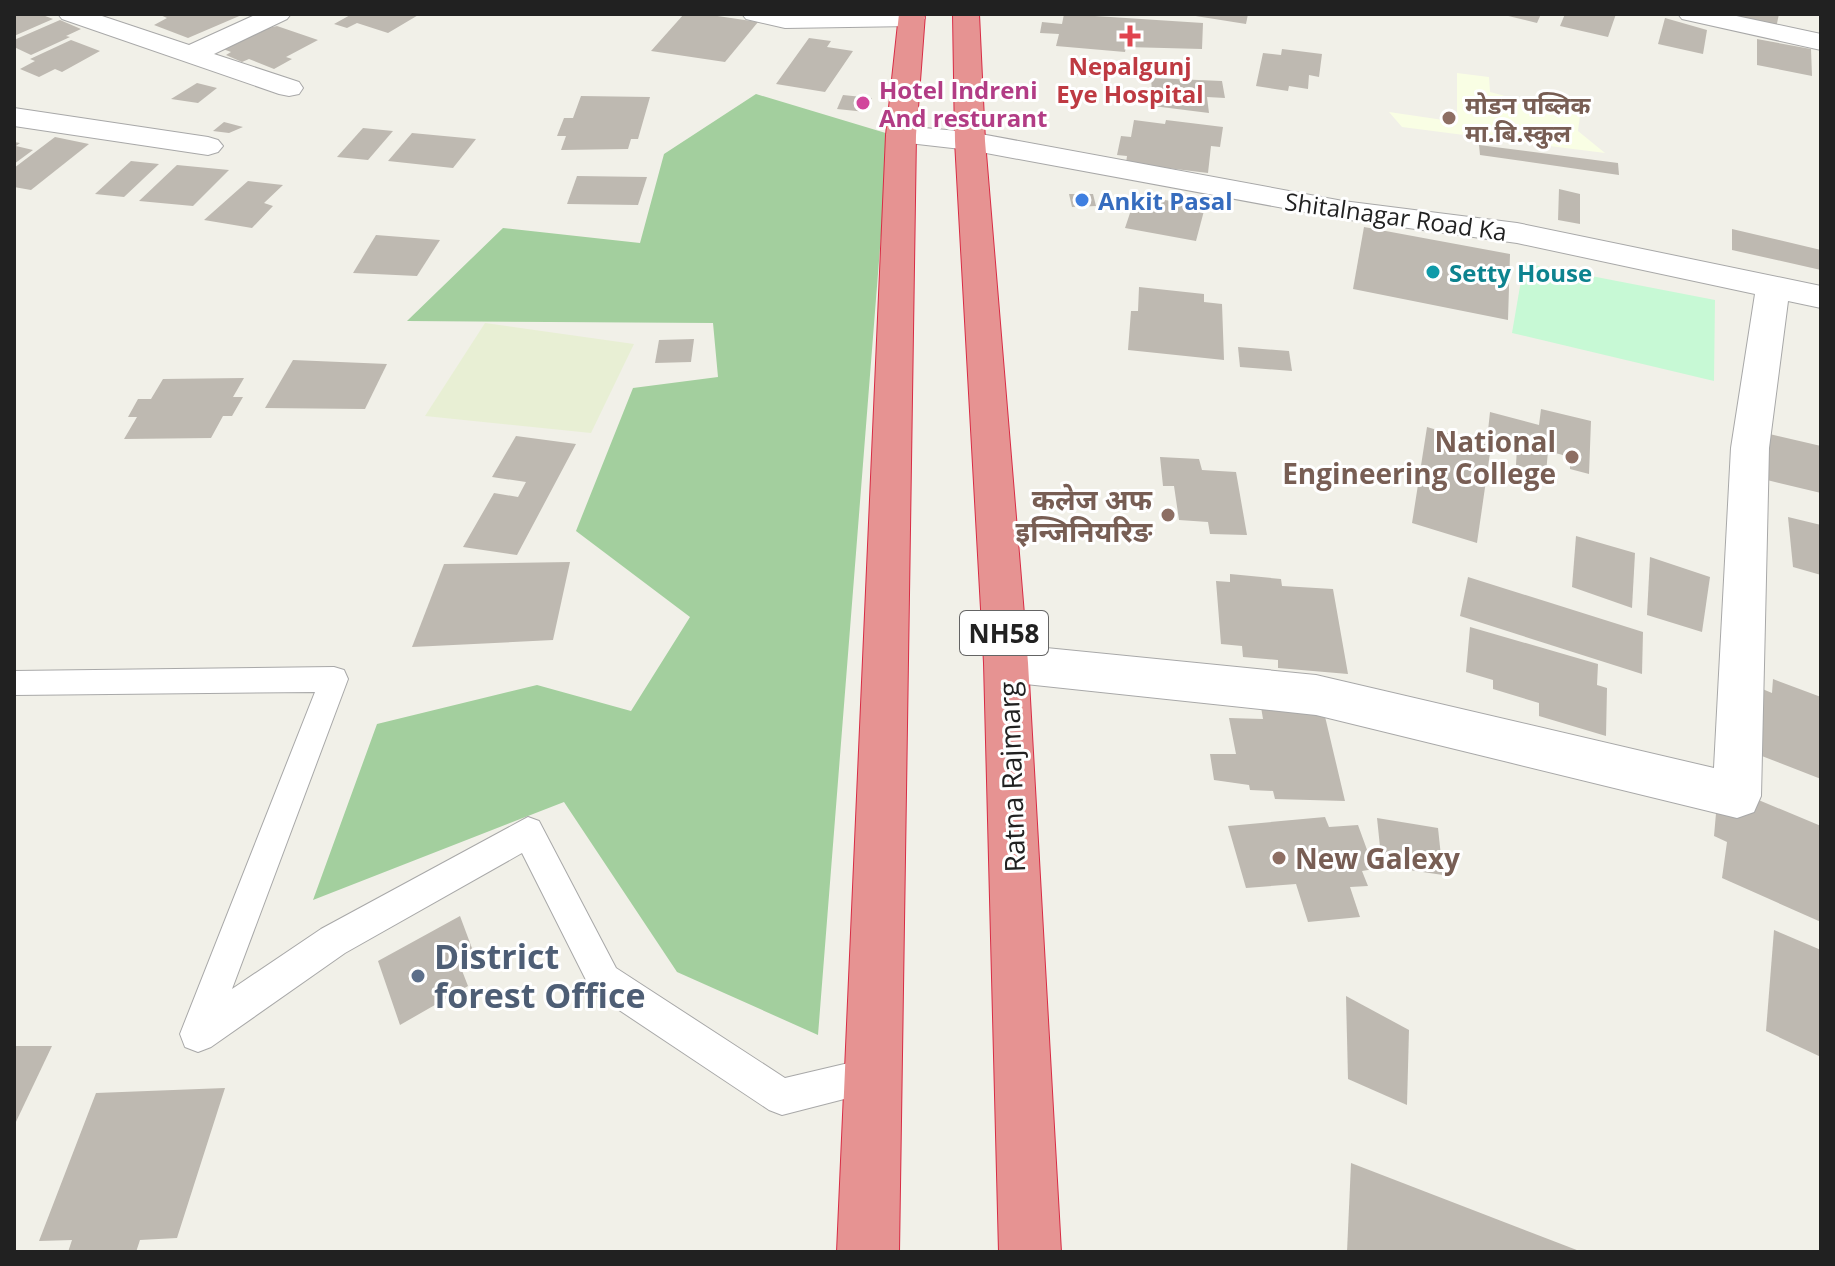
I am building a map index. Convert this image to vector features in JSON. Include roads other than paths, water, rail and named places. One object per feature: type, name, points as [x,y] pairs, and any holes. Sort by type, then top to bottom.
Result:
[{"type":"highway","name":"Ratna Rajmarg","points":[[966,14],[970,141],[1006,663],[1030,1252]]},
{"type":"highway","points":[[868,1252],[901,135],[912,16]]},
{"type":"street","points":[[71,14],[289,88]]},
{"type":"street","points":[[192,54],[278,14]]},
{"type":"street","points":[[755,14],[785,20],[912,16]]},
{"type":"street","points":[[1691,14],[1821,42]]},
{"type":"street","points":[[14,117],[208,146]]},
{"type":"street","name":"Shitalnagar Road Ka","points":[[901,135],[970,141],[1343,210],[1517,233],[1821,297]]},
{"type":"street","points":[[1006,663],[1316,695],[1737,796],[1750,448],[1773,288]]},
{"type":"lane","points":[[14,683],[334,679],[198,1034],[333,941],[528,832],[604,980],[782,1097],[874,1075]]},
{"type":"place","name":"Nepalgunj Eye Hospital","points":[[1130,36]]},
{"type":"place","name":"Hotel Indreni And resturant","points":[[863,103]]},
{"type":"place","name":"माेडन पब्लिक मा.बि.स्कुल","points":[[1449,118]]},
{"type":"place","name":"Ankit Pasal","points":[[1082,200]]},
{"type":"place","name":"Setty House","points":[[1433,272]]},
{"type":"place","name":"National Engineering College","points":[[1572,457]]},
{"type":"place","name":"कलेज अफ इन्जिनियरिङ","points":[[1168,515]]},
{"type":"place","name":"New Galexy","points":[[1279,858]]},
{"type":"place","name":"District forest Office","points":[[418,976]]}]
